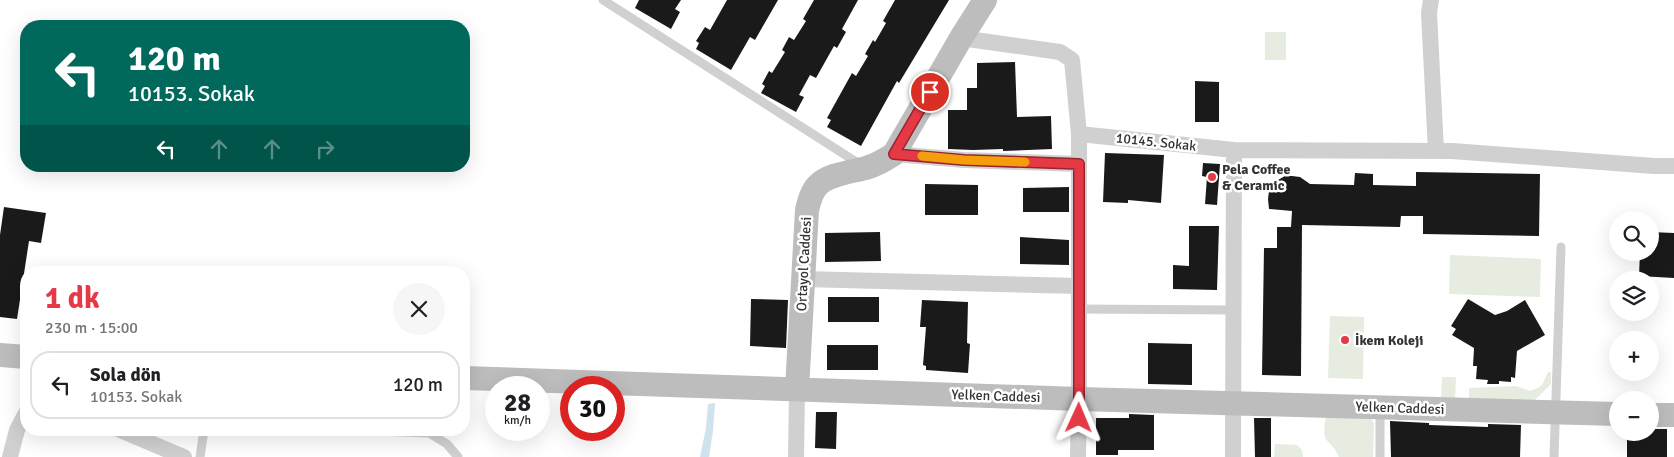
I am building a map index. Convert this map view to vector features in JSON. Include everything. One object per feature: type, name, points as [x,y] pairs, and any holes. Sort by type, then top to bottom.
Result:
[{"type":"street","points":[[985,0],[894,154],[964,160],[1079,164]]},
{"type":"street","points":[[1431,0],[1429,12],[1436,150]]},
{"type":"street","points":[[961,38],[1060,52],[1072,60],[1079,134],[1080,399],[1078,457]]},
{"type":"street","name":"10145. Sokak","points":[[1079,134],[1234,150],[1436,150],[1674,166]]},
{"type":"street","points":[[1233,457],[1234,150]]},
{"type":"street","name":"Ortayol Caddesi","points":[[796,457],[803,279],[807,210],[810,197],[818,184],[836,175],[883,162],[894,154]]},
{"type":"street","points":[[803,279],[1079,286]]},
{"type":"street","points":[[0,355],[20,357]]},
{"type":"street","name":"Yelken Caddesi","points":[[470,378],[1080,399],[1609,414]]},
{"type":"street","points":[[1659,415],[1674,415]]},
{"type":"street","points":[[10,457],[16,430],[20,423]]},
{"type":"street","points":[[134,436],[184,457]]},
{"type":"lane","points":[[603,0],[866,168]]},
{"type":"lane","points":[[1554,457],[1561,247]]},
{"type":"lane","points":[[1079,309],[1234,310]]},
{"type":"lane","points":[[1380,408],[1380,457]]},
{"type":"lane","points":[[200,457],[203,436]]},
{"type":"lane","points":[[434,436],[447,444],[458,457]]},
{"type":"shaded area","points":[[1265,32],[1286,32],[1286,60],[1265,60]]},
{"type":"shaded area","points":[[1450,255],[1541,259],[1540,297],[1449,294]]},
{"type":"shaded area","points":[[1330,316],[1364,317],[1363,379],[1328,378]]},
{"type":"shaded area","points":[[1548,372],[1551,372],[1551,384],[1533,402],[1469,400],[1469,388],[1516,386],[1530,391],[1542,385]]},
{"type":"shaded area","points":[[1442,377],[1456,377],[1455,399],[1441,400]]},
{"type":"shaded area","points":[[1326,417],[1369,417],[1374,423],[1373,457],[1339,457],[1325,438]]},
{"type":"shaded area","points":[[1275,444],[1297,445],[1302,450],[1303,457],[1274,457]]},
{"type":"water","points":[[715,403],[709,457],[700,457],[706,428],[708,404]]},
{"type":"building","points":[[639,0],[681,0],[675,9],[680,12],[671,29],[635,8]]},
{"type":"building","points":[[727,0],[778,0],[755,40],[750,37],[731,70],[696,49],[699,43],[696,41],[705,27],[710,30]]},
{"type":"building","points":[[814,0],[858,0],[842,29],[846,32],[837,48],[834,46],[816,78],[810,75],[799,95],[804,97],[796,112],[761,93],[765,86],[762,84],[769,71],[772,73],[785,52],[782,50],[789,37],[794,40],[806,21],[803,19]]},
{"type":"building","points":[[895,0],[949,0],[899,83],[897,81],[861,146],[827,127],[831,120],[827,118],[852,73],[856,76],[868,56],[865,54],[873,40],[875,42],[886,23],[883,21]]},
{"type":"building","points":[[1015,62],[1017,117],[1051,116],[1052,149],[1003,151],[1003,149],[948,149],[948,110],[967,110],[967,88],[977,88],[977,63]]},
{"type":"building","points":[[1195,81],[1219,82],[1219,122],[1195,122]]},
{"type":"building","points":[[1105,153],[1164,155],[1161,203],[1128,200],[1128,203],[1103,202]]},
{"type":"building","points":[[1203,163],[1220,164],[1217,205],[1205,204],[1207,177],[1202,176]]},
{"type":"building","points":[[1416,172],[1540,174],[1539,236],[1423,234],[1423,216],[1401,216],[1400,227],[1302,225],[1301,376],[1262,375],[1264,248],[1277,248],[1277,227],[1291,227],[1292,211],[1269,209],[1269,191],[1273,185],[1285,176],[1292,176],[1300,177],[1310,184],[1354,185],[1355,173],[1373,174],[1373,185],[1416,186]]},
{"type":"building","points":[[925,184],[978,185],[978,215],[925,215]]},
{"type":"building","points":[[1069,187],[1069,212],[1023,212],[1023,188]]},
{"type":"building","points":[[4,207],[46,213],[41,243],[29,241],[25,266],[20,266],[20,300],[17,319],[0,317],[0,235]]},
{"type":"building","points":[[1189,226],[1219,226],[1217,290],[1173,289],[1173,265],[1189,266]]},
{"type":"building","points":[[880,232],[881,261],[825,262],[825,233]]},
{"type":"building","points":[[1659,232],[1674,233],[1674,278],[1659,277],[1659,271],[1639,271],[1640,261],[1659,261]]},
{"type":"building","points":[[1020,237],[1069,240],[1069,265],[1020,264]]},
{"type":"building","points":[[828,297],[879,297],[879,322],[828,322]]},
{"type":"building","points":[[751,299],[788,300],[786,348],[750,346]]},
{"type":"building","points":[[1468,299],[1495,315],[1507,311],[1525,300],[1545,335],[1517,351],[1515,378],[1511,377],[1511,382],[1499,381],[1499,384],[1487,384],[1488,380],[1476,379],[1477,366],[1473,366],[1474,348],[1452,335],[1456,329],[1451,326]]},
{"type":"building","points":[[922,300],[968,302],[967,343],[970,344],[968,373],[926,370],[926,366],[923,365],[926,327],[920,327]]},
{"type":"building","points":[[1148,343],[1192,344],[1192,385],[1148,384]]},
{"type":"building","points":[[827,345],[878,345],[878,370],[827,370]]},
{"type":"building","points":[[816,412],[837,412],[836,449],[815,448]]},
{"type":"building","points":[[1129,414],[1154,415],[1154,450],[1118,450],[1118,455],[1096,455],[1096,418],[1129,418]]},
{"type":"building","points":[[1254,418],[1271,418],[1271,457],[1255,457]]},
{"type":"building","points":[[1390,421],[1429,423],[1429,425],[1488,427],[1488,424],[1521,425],[1520,457],[1391,457]]},
{"type":"building","points":[[1659,429],[1667,429],[1667,457],[1627,457],[1627,441],[1659,441]]},
{"type":"slow traffic","points":[[922,156],[964,160],[1025,162]]},
{"type":"place","name":"Pela Coffee & Ceramic","points":[[1212,177]]},
{"type":"place","name":"İkem Koleji","points":[[1345,340]]},
{"type":"route","points":[[930,92],[894,154],[964,160],[1079,164],[1079,418]]}]
